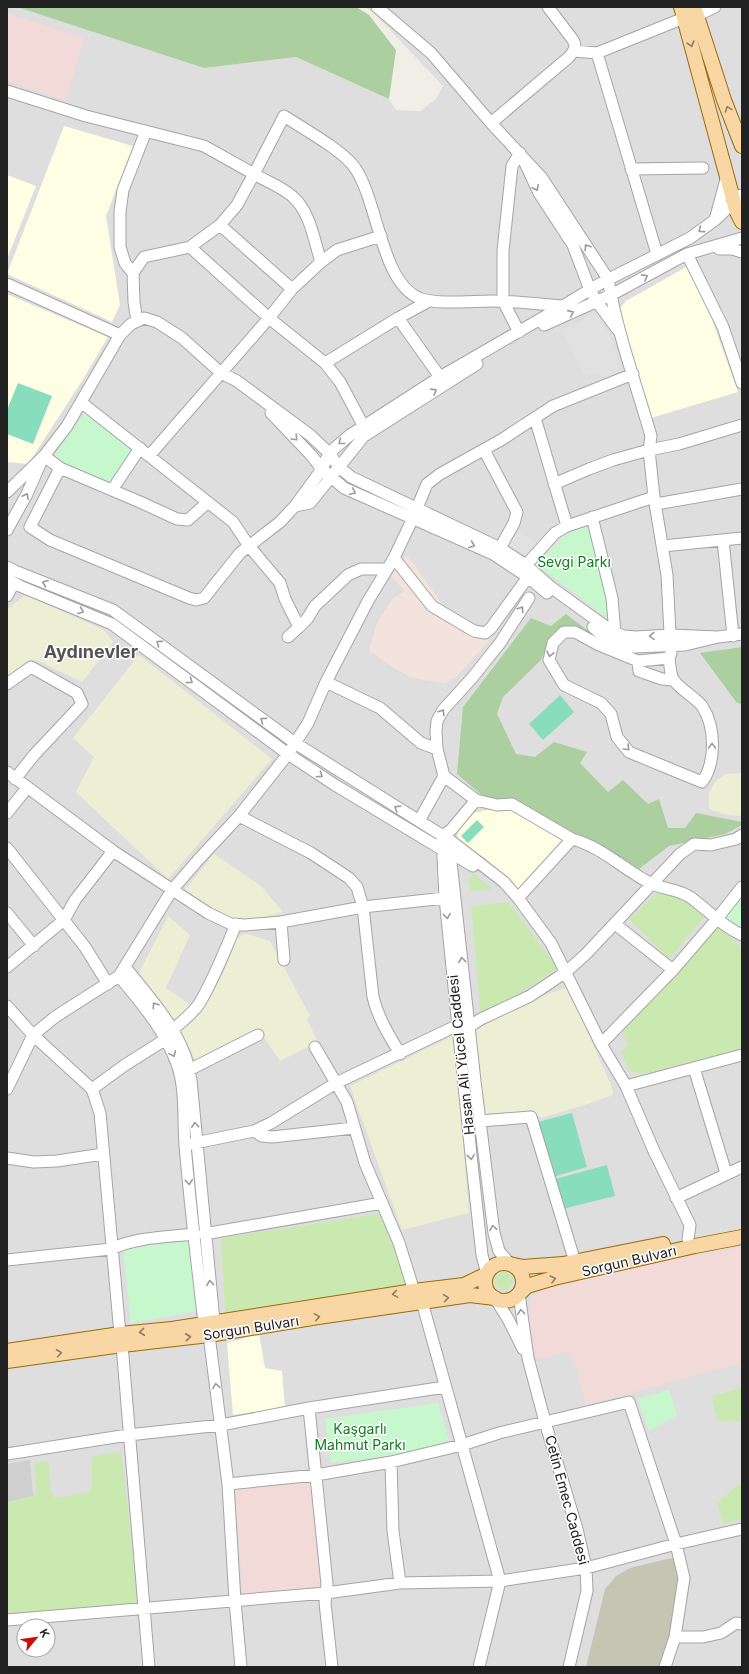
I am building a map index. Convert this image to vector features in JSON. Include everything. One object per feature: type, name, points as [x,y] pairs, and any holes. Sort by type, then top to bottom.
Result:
[{"type":"main road","points":[[689,12],[741,143]]},
{"type":"main road","points":[[689,12],[727,176],[739,204]]},
{"type":"main road","name":"Sorgun Bulvarı","points":[[512,1264],[523,1267],[575,1262],[742,1229]]},
{"type":"main road","name":"Sorgun Bulvarı","points":[[519,1294],[527,1286],[554,1278],[695,1246],[742,1237]]},
{"type":"main road","points":[[512,1264],[519,1270],[524,1282],[519,1294],[508,1301],[501,1301],[495,1298],[488,1290],[486,1279],[487,1274],[496,1265],[512,1264]]},
{"type":"main road","name":"Sorgun Bulvarı","points":[[7,1351],[121,1339],[418,1296],[464,1285],[487,1274]]},
{"type":"main road","name":"Sorgun Bulvarı","points":[[418,1296],[470,1295],[495,1298]]},
{"type":"main road","name":"Sorgun Bulvarı","points":[[7,1361],[121,1339]]},
{"type":"street","points":[[377,7],[431,54],[491,124],[542,178],[608,279],[621,334],[651,436],[649,450],[655,501],[668,575],[671,653],[669,658],[673,680],[702,707],[712,730],[711,764],[708,774],[702,782],[629,752],[617,737],[611,714],[601,703],[564,685],[548,660],[553,643],[564,632],[575,632],[599,645],[638,661],[669,658]]},
{"type":"street","points":[[574,51],[597,53],[689,12],[715,7]]},
{"type":"street","points":[[491,124],[569,57],[574,51],[575,45],[573,40],[550,8]]},
{"type":"street","points":[[597,53],[657,254]]},
{"type":"street","points":[[7,91],[86,116],[204,146],[292,196],[302,208],[308,221],[321,262]]},
{"type":"street","points":[[137,321],[134,302],[133,273],[144,257],[190,247],[220,225],[237,205],[284,116],[343,156],[354,167],[365,190],[391,265],[403,286],[410,293],[429,301],[504,301],[564,306]]},
{"type":"street","points":[[133,273],[125,263],[120,247],[120,212],[123,190],[146,131]]},
{"type":"street","points":[[520,153],[538,193],[573,245],[590,290],[621,334]]},
{"type":"street","points":[[519,332],[504,301],[503,251],[512,166],[520,153]]},
{"type":"street","points":[[631,169],[703,168]]},
{"type":"street","points":[[715,220],[727,176]]},
{"type":"street","points":[[60,468],[30,527],[50,540],[189,598],[196,600],[204,598],[240,553],[280,522],[295,506],[322,469],[329,453],[350,435],[440,377],[608,279],[690,238],[739,204]]},
{"type":"street","points":[[220,225],[292,290]]},
{"type":"street","points":[[150,456],[270,318],[292,290],[321,262],[337,250],[381,236]]},
{"type":"street","points":[[295,506],[310,503],[364,436],[517,339],[538,327],[611,295],[687,254],[742,238]]},
{"type":"street","points":[[190,247],[270,318],[325,363],[340,382],[364,427]]},
{"type":"street","points":[[700,250],[732,248],[742,252]]},
{"type":"street","points":[[687,254],[723,327],[742,383]]},
{"type":"street","points":[[7,284],[120,335]]},
{"type":"street","points":[[325,363],[398,318],[429,301]]},
{"type":"street","points":[[7,492],[44,456],[67,426],[82,403],[120,335],[131,324],[144,318],[156,322],[182,338],[221,373],[237,381],[310,435],[329,453],[339,467],[351,477],[414,514],[493,554],[528,577],[609,641],[620,645],[633,647],[670,640]]},
{"type":"street","points":[[398,318],[440,377]]},
{"type":"street","points":[[7,1089],[9,1077],[33,1035],[55,1017],[108,984],[122,971],[172,890],[239,816],[295,744],[308,723],[326,682],[368,601],[394,558],[427,484],[440,474],[484,450],[553,406],[633,374]]},
{"type":"street","points":[[237,381],[272,414],[311,455],[322,469],[344,488],[500,548],[526,565],[552,588],[606,629],[615,634],[670,640],[686,645],[737,635],[723,540]]},
{"type":"street","points":[[82,403],[233,522],[249,546],[280,583],[285,599],[299,627]]},
{"type":"street","points":[[535,418],[567,526]]},
{"type":"street","points":[[554,484],[589,469],[649,450],[679,444],[742,425]]},
{"type":"street","points":[[112,490],[140,448]]},
{"type":"street","points":[[484,450],[517,512],[514,523],[500,548]]},
{"type":"street","points":[[44,456],[60,468],[177,519],[188,520],[208,502]]},
{"type":"street","points":[[7,530],[27,494],[44,456]]},
{"type":"street","points":[[526,565],[555,533],[567,526],[592,517],[655,501],[742,489]]},
{"type":"street","points":[[592,517],[612,598],[615,634]]},
{"type":"street","points":[[663,546],[742,538]]},
{"type":"street","points":[[394,558],[432,606],[474,630],[484,633],[491,628],[528,577]]},
{"type":"street","points":[[288,637],[307,619],[315,606],[348,575],[362,569],[387,569]]},
{"type":"street","points":[[7,596],[9,572]]},
{"type":"street","points":[[9,572],[113,610],[295,744],[419,821],[448,835],[504,882],[518,898],[551,943],[601,1044],[626,1086],[676,1198],[690,1225],[688,1239]]},
{"type":"street","points":[[9,572],[112,624],[288,754],[335,785],[472,865],[518,898]]},
{"type":"street","points":[[529,598],[500,643],[472,678],[443,710],[437,721],[437,750],[444,776],[476,800],[497,805],[512,804],[572,839],[583,842],[608,855],[627,870],[651,884],[667,887],[689,896],[716,920],[729,929],[742,935]]},
{"type":"street","points":[[638,661],[639,671],[662,679],[673,680]]},
{"type":"street","points":[[7,684],[31,667],[77,693],[82,704],[34,755],[11,776],[113,851],[208,913],[231,924],[245,925],[281,922],[363,907],[445,898]]},
{"type":"street","points":[[326,682],[380,708],[421,743],[437,750]]},
{"type":"street","points":[[419,821],[444,776]]},
{"type":"street","points":[[7,813],[27,788]]},
{"type":"street","points":[[448,835],[476,800]]},
{"type":"street","points":[[239,816],[311,853],[350,878],[357,887],[363,907],[375,1003],[382,1024],[400,1054]]},
{"type":"street","name":"Hasan Ali Yücel Caddesi","points":[[448,835],[445,898],[479,1121],[494,1233],[499,1251],[512,1264]]},
{"type":"street","points":[[185,1145],[254,1131],[271,1123],[336,1084],[530,996],[566,972],[680,854],[694,844],[711,844],[736,839],[742,835]]},
{"type":"street","points":[[518,898],[572,839]]},
{"type":"street","points":[[7,848],[64,920],[108,984]]},
{"type":"street","points":[[7,967],[64,920],[75,900],[113,851]]},
{"type":"street","name":"Hasan Ali Yücel Caddesi","points":[[447,851],[464,1026],[482,1255],[487,1274]]},
{"type":"street","points":[[601,1044],[673,970],[742,887]]},
{"type":"street","points":[[7,913],[34,946]]},
{"type":"street","points":[[281,922],[284,960]]},
{"type":"street","points":[[92,1088],[169,1035],[189,1016],[199,1004],[224,954],[236,924]]},
{"type":"street","points":[[614,924],[673,970]]},
{"type":"street","points":[[122,971],[169,1035],[182,1046],[189,1070],[197,1142],[199,1234]]},
{"type":"street","points":[[7,1006],[33,1035],[92,1088],[100,1113],[149,1667]]},
{"type":"street","points":[[189,1070],[258,1034]]},
{"type":"street","points":[[169,1035],[178,1065],[182,1090],[185,1145],[199,1234],[228,1484],[235,1601],[241,1667]]},
{"type":"street","points":[[315,1047],[347,1102],[365,1164],[374,1188],[400,1243],[418,1296],[445,1387],[500,1581],[479,1667]]},
{"type":"street","points":[[626,1086],[742,1055]]},
{"type":"street","points":[[694,1068],[726,1173]]},
{"type":"street","points":[[479,1121],[531,1117],[575,1262]]},
{"type":"street","points":[[254,1131],[262,1136],[272,1137],[354,1128]]},
{"type":"street","points":[[7,1158],[34,1162],[57,1161],[103,1154]]},
{"type":"street","points":[[676,1198],[726,1173],[742,1167]]},
{"type":"street","points":[[7,1260],[111,1249],[122,1244],[199,1234],[382,1203]]},
{"type":"street","points":[[519,1294],[528,1358]]},
{"type":"street","points":[[495,1298],[508,1319],[528,1358]]},
{"type":"street","name":"Cetin Emec Caddesi","points":[[528,1358],[545,1422],[577,1529],[586,1568],[587,1591],[569,1667]]},
{"type":"street","points":[[7,1454],[128,1435],[221,1425],[309,1408],[445,1387]]},
{"type":"street","points":[[228,1484],[316,1474],[390,1462],[462,1445],[499,1433],[629,1402],[676,1544],[684,1578],[675,1637],[665,1667]]},
{"type":"street","points":[[309,1408],[327,1584],[325,1603],[332,1667]]},
{"type":"street","points":[[390,1462],[393,1531],[400,1583]]},
{"type":"street","points":[[7,1620],[326,1593],[400,1583],[500,1581],[586,1568],[676,1544],[742,1529]]},
{"type":"street","points":[[675,1637],[703,1637],[721,1633],[736,1623],[742,1624]]},
{"type":"shaded area","points":[[7,7],[17,7],[204,68],[296,57],[389,99],[396,110],[420,111],[436,99],[443,86],[374,13],[365,7],[742,7],[742,1667],[7,1667]]},
{"type":"shaded area","points":[[7,13],[85,38],[65,100],[7,81]]},
{"type":"shaded area","points":[[64,126],[133,146],[106,216],[120,305],[112,322],[7,274]]},
{"type":"shaded area","points":[[7,175],[36,186],[7,259]]},
{"type":"shaded area","points":[[684,257],[687,263],[620,299],[617,293]]},
{"type":"shaded area","points":[[688,266],[707,306],[738,392],[651,418],[619,310],[626,301]]},
{"type":"shaded area","points":[[7,294],[108,337],[82,381],[28,464],[7,462]]},
{"type":"shaded area","points":[[597,313],[611,338],[622,370],[604,378],[599,374],[584,375],[562,330]]},
{"type":"shaded area","points":[[518,530],[536,543],[526,558],[507,545]]},
{"type":"shaded area","points":[[406,556],[413,563],[445,608],[480,627],[486,627],[523,572],[532,580],[487,643],[456,677],[445,683],[412,678],[389,665],[369,650],[377,623],[392,599],[405,591],[391,576]]},
{"type":"shaded area","points":[[25,595],[104,630],[113,642],[82,682],[39,661],[31,659],[24,663],[7,679],[7,610]]},
{"type":"shaded area","points":[[139,655],[272,759],[168,879],[76,792],[94,757],[73,738]]},
{"type":"shaded area","points":[[742,773],[742,816],[728,815],[709,809],[709,793],[714,783],[725,774]]},
{"type":"shaded area","points":[[445,781],[468,800],[445,832],[423,817]]},
{"type":"shaded area","points":[[508,806],[569,838],[519,891],[485,858],[460,842],[457,837],[458,832],[472,813]]},
{"type":"shaded area","points":[[214,854],[261,886],[283,912],[255,919],[237,920],[215,910],[185,890]]},
{"type":"shaded area","points":[[168,916],[190,935],[166,988],[192,1006],[175,1022],[139,973]]},
{"type":"shaded area","points":[[247,934],[270,941],[310,1016],[307,1019],[318,1042],[280,1061],[258,1029],[196,1062],[180,1030],[235,940],[240,936]]},
{"type":"shaded area","points":[[568,987],[613,1090],[613,1095],[541,1118],[532,1110],[483,1117],[474,1030],[531,1000]]},
{"type":"shaded area","points":[[455,1035],[469,1213],[402,1230],[350,1086]]},
{"type":"shaded area","points":[[742,1247],[742,1363],[586,1405],[571,1351],[537,1360],[527,1322],[532,1297],[543,1289],[677,1258]]},
{"type":"shaded area","points":[[259,1334],[265,1368],[282,1371],[285,1408],[233,1415],[227,1343]]},
{"type":"shaded area","points":[[303,1416],[309,1468],[229,1479],[228,1429]]},
{"type":"shaded area","points":[[30,1460],[33,1496],[7,1502],[7,1464]]},
{"type":"shaded area","points":[[312,1480],[324,1591],[243,1598],[235,1489]]},
{"type":"shaded area","points":[[675,1558],[684,1590],[661,1667],[586,1667],[605,1589],[616,1576],[630,1568]]},
{"type":"green space","points":[[17,7],[356,7],[369,15],[396,50],[389,99],[296,57],[204,68]]},
{"type":"green space","points":[[18,383],[52,396],[33,444],[7,434],[7,410]]},
{"type":"green space","points":[[86,411],[134,450],[112,485],[59,463],[55,457]]},
{"type":"green space","name":"Sevgi Parkı","points":[[592,525],[613,622],[537,565],[565,534]]},
{"type":"green space","points":[[566,614],[600,640],[553,633],[541,660],[503,697],[497,714],[516,754],[535,757],[554,742],[587,752],[580,763],[608,792],[623,780],[648,804],[659,799],[668,828],[685,828],[696,813],[742,822],[742,825],[725,834],[669,846],[639,869],[517,802],[490,802],[457,774],[463,707],[531,618],[551,626]]},
{"type":"green space","points":[[742,647],[742,704],[737,703],[700,653]]},
{"type":"green space","points":[[560,695],[574,712],[543,740],[529,724]]},
{"type":"green space","points":[[477,820],[484,827],[468,843],[461,836]]},
{"type":"green space","points":[[473,873],[492,889],[471,891],[468,880]]},
{"type":"green space","points":[[659,891],[683,898],[706,915],[669,959],[629,919]]},
{"type":"green space","points":[[742,897],[742,931],[740,931],[723,917]]},
{"type":"green space","points":[[508,902],[558,968],[481,1019],[471,906]]},
{"type":"green space","points":[[719,927],[740,945],[742,953],[742,1050],[641,1074],[629,1070],[621,1052],[628,1045],[622,1032]]},
{"type":"green space","points":[[572,1113],[587,1167],[553,1177],[538,1122]]},
{"type":"green space","points":[[607,1165],[615,1196],[563,1209],[555,1179]]},
{"type":"green space","points":[[384,1213],[408,1285],[225,1313],[221,1238]]},
{"type":"green space","points":[[195,1240],[198,1311],[131,1323],[123,1249]]},
{"type":"green space","points":[[500,1272],[508,1272],[513,1277],[511,1288],[508,1290],[500,1290],[495,1285],[495,1277]]},
{"type":"green space","points":[[741,1388],[742,1421],[718,1422],[711,1396]]},
{"type":"green space","points":[[669,1390],[677,1415],[649,1431],[638,1399]]},
{"type":"green space","name":"Kaşgarlı Mahmut Parkı","points":[[438,1403],[449,1441],[394,1455],[331,1463],[325,1419]]},
{"type":"green space","points":[[121,1452],[139,1602],[7,1616],[7,1502],[37,1495],[34,1463],[48,1461],[51,1493],[55,1498],[89,1492],[92,1489],[91,1457]]},
{"type":"green space","points":[[742,1484],[742,1519],[723,1524],[717,1503],[734,1488]]},
{"type":"district","name":"Aydınevler","points":[[91,652]]}]
